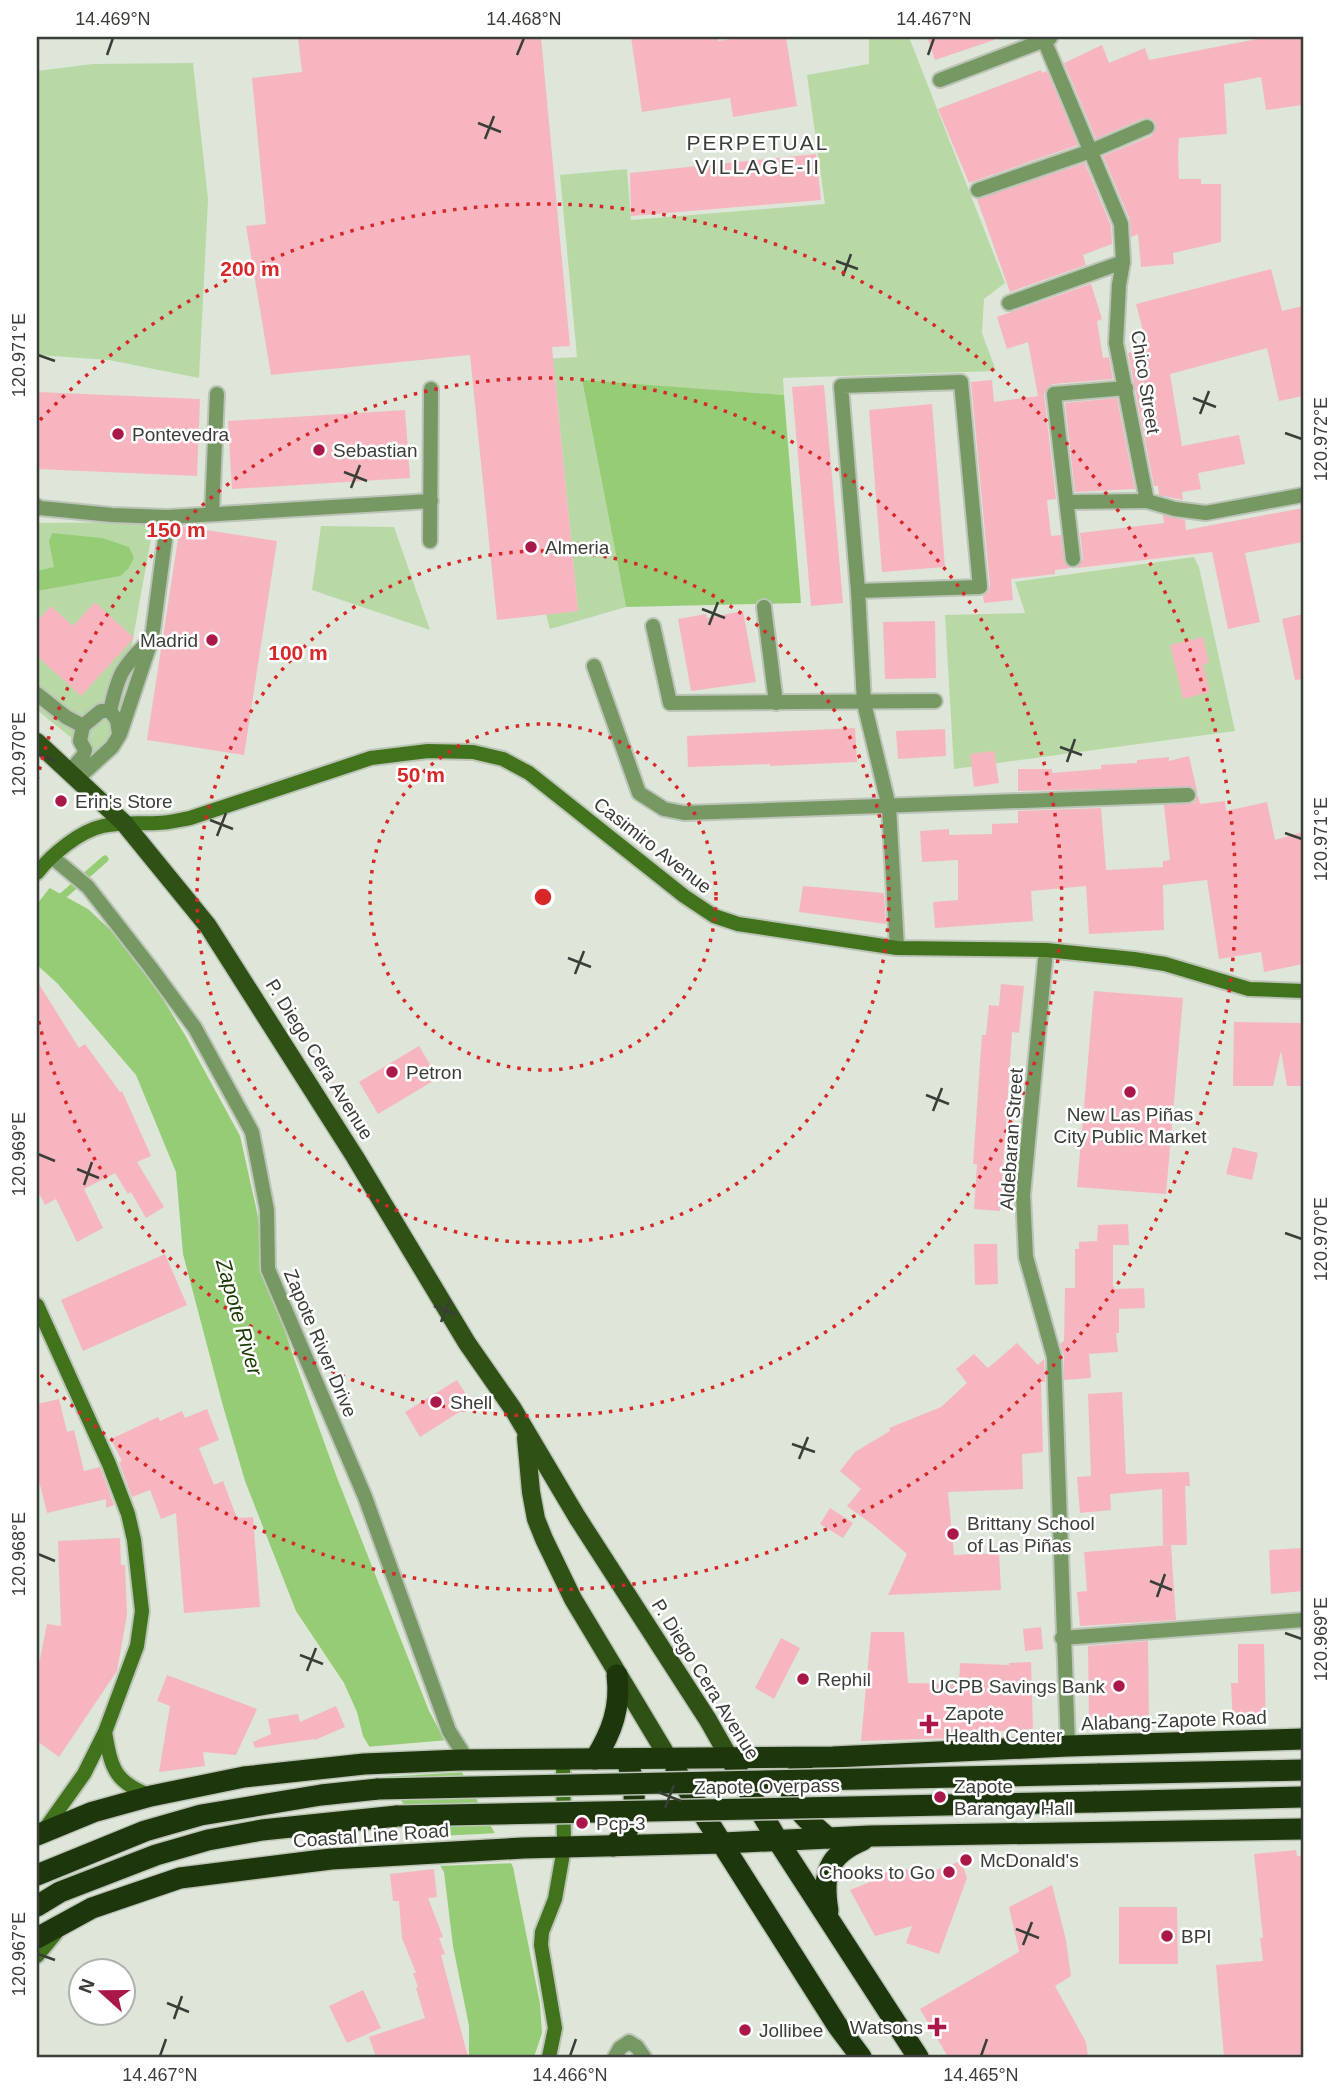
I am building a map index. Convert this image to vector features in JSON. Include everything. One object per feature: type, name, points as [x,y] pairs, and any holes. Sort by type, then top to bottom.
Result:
[{"type":"highway","points":[[595,1759],[616,1715],[617,1675]]},
{"type":"highway","name":"Alabang-Zapote Road","points":[[668,1759],[833,1757],[1303,1739]]},
{"type":"highway","name":"P. Diego Cera Avenue","points":[[729,1757],[778,1842],[918,2057]]},
{"type":"highway","points":[[828,1838],[797,1808],[791,1788],[795,1775],[807,1763],[833,1757]]},
{"type":"highway","points":[[613,1846],[628,1830],[632,1816],[632,1776],[628,1766],[620,1758]]},
{"type":"highway","points":[[39,1834],[93,1812],[151,1796],[244,1777],[364,1764],[464,1760],[668,1759]]},
{"type":"highway","name":"P. Diego Cera Avenue","points":[[668,1759],[837,2025],[861,2057]]},
{"type":"highway","name":"Zapote Overpass","points":[[37,1875],[145,1831],[201,1815],[321,1795],[378,1789],[1303,1770]]},
{"type":"highway","name":"Zapote Overpass","points":[[37,1906],[60,1892],[156,1855],[208,1840],[262,1830],[384,1817],[1303,1797]]},
{"type":"highway","points":[[723,1843],[870,1836],[1303,1829]]},
{"type":"highway","points":[[829,1920],[824,1886],[828,1870],[836,1857],[848,1846],[870,1836]]},
{"type":"highway","name":"Coastal Line Road","points":[[37,1938],[66,1921],[121,1897],[180,1878],[262,1866],[523,1848],[723,1843]]},
{"type":"main road","name":"P. Diego Cera Avenue","points":[[37,742],[79,769],[208,926],[729,1757]]},
{"type":"main road","name":"P. Diego Cera Avenue","points":[[525,1432],[531,1492],[540,1529],[561,1576],[668,1759]]},
{"type":"street","points":[[940,80],[1048,38]]},
{"type":"street","name":"Chico Street","points":[[1048,38],[1121,224],[1123,262],[1116,343],[1147,501]]},
{"type":"street","points":[[978,190],[1091,151],[1147,127]]},
{"type":"street","points":[[1009,303],[1123,262]]},
{"type":"street","points":[[858,590],[980,587],[961,382],[841,386],[858,590],[864,703],[889,807],[898,948]]},
{"type":"street","points":[[1073,559],[1054,394],[1126,388]]},
{"type":"street","points":[[430,541],[431,389]]},
{"type":"street","points":[[212,513],[217,394]]},
{"type":"street","points":[[1068,502],[1147,501],[1175,509],[1206,513],[1303,495]]},
{"type":"street","points":[[37,506],[111,515],[168,517],[431,501]]},
{"type":"street","points":[[79,769],[112,747],[120,734],[152,638],[168,517]]},
{"type":"street","points":[[765,607],[776,703]]},
{"type":"street","points":[[653,626],[670,703],[935,701]]},
{"type":"street","points":[[110,711],[116,682],[123,667],[152,638]]},
{"type":"street","points":[[594,666],[639,793],[664,809],[684,813],[1188,795]]},
{"type":"street","points":[[37,694],[66,717],[83,726]]},
{"type":"street","points":[[79,769],[85,750],[80,741],[83,726],[101,710],[110,711],[117,720],[120,734]]},
{"type":"street","name":"Casimiro Avenue","points":[[38,871],[52,857],[100,826],[161,823],[190,818],[371,758],[428,751],[473,752],[503,759],[530,773],[684,896],[714,916],[738,923],[898,948],[1046,950],[1134,959],[1165,964],[1249,989],[1303,991]]},
{"type":"street","name":"Zapote River Drive","points":[[52,857],[88,887],[194,1028],[252,1132],[267,1210],[268,1269],[365,1497],[449,1731],[464,1760]]},
{"type":"street","name":"Aldebaran Street","points":[[1046,950],[1023,1195],[1026,1257],[1054,1357],[1062,1638],[1068,1746]]},
{"type":"street","points":[[37,1305],[120,1491],[134,1541],[142,1611],[137,1646],[105,1732],[84,1774],[39,1834]]},
{"type":"street","points":[[1062,1638],[1303,1620]]},
{"type":"street","points":[[105,1732],[110,1760],[117,1776],[132,1789],[151,1796]]},
{"type":"street","points":[[549,2057],[555,2028],[541,1945],[542,1932],[555,1899],[564,1848],[563,1759]]},
{"type":"street","points":[[37,1956],[66,1921]]},
{"type":"street","points":[[615,2057],[620,2048],[629,2042],[637,2047],[644,2057]]},
{"type":"shaded area","points":[[869,37],[909,37],[1005,283],[984,299],[982,333],[996,371],[783,378],[784,395],[582,381],[626,607],[550,629],[546,614],[578,611],[555,377],[510,361],[577,357],[560,175],[627,169],[631,220],[825,204],[807,75],[869,64]]},
{"type":"shaded area","points":[[193,63],[208,199],[199,378],[109,360],[37,355],[37,71],[93,64]]},
{"type":"shaded area","points":[[154,522],[114,743],[95,757],[37,710],[37,523]]},
{"type":"shaded area","points":[[321,526],[394,527],[430,630],[312,590]]},
{"type":"shaded area","points":[[1194,557],[1199,567],[1235,731],[954,769],[945,615],[1025,613],[1015,582]]},
{"type":"water","points":[[582,380],[784,395],[801,603],[626,607]]},
{"type":"water","points":[[52,533],[102,538],[129,547],[134,558],[120,576],[37,591],[37,571],[54,567],[49,541]]},
{"type":"water","name":"Zapote River","points":[[37,881],[88,909],[117,936],[146,972],[185,1035],[240,1136],[257,1212],[266,1271],[336,1475],[429,1711],[513,1867],[540,2004],[542,2033],[534,2057],[469,2057],[469,2026],[453,1946],[444,1872],[363,1736],[357,1712],[344,1683],[296,1611],[245,1481],[223,1406],[183,1254],[176,1172],[136,1075],[57,983],[37,965]]},
{"type":"pier","points":[[37,877],[52,885],[37,904]]},
{"type":"pier","points":[[448,1740],[466,1772],[384,1777],[366,1747]]},
{"type":"pier","points":[[499,1833],[515,1863],[437,1866],[419,1837]]},
{"type":"building","points":[[298,37],[541,37],[570,346],[552,347],[578,611],[497,620],[470,355],[271,375],[246,226],[266,224],[252,78],[302,72]]},
{"type":"building","points":[[631,37],[718,37],[718,41],[743,37],[786,37],[797,106],[733,117],[730,98],[642,112]]},
{"type":"building","points":[[927,37],[993,37],[994,40],[935,60]]},
{"type":"building","points":[[1256,37],[1303,37],[1303,105],[1266,110],[1261,77],[1224,84],[1227,134],[1179,138],[1178,154],[1179,179],[1201,179],[1201,184],[1221,184],[1221,242],[1173,253],[1174,264],[1141,267],[1138,234],[1131,237],[1130,220],[1103,156],[1151,136],[1156,124],[1152,119],[1144,118],[1096,139],[1064,63],[1102,45],[1109,63],[1145,48],[1149,60],[1257,39]]},
{"type":"building","points":[[1041,70],[1042,73],[1047,71],[1078,145],[969,183],[938,109]]},
{"type":"building","points":[[816,154],[821,200],[631,216],[630,173]]},
{"type":"building","points":[[1085,163],[1111,226],[1112,244],[1083,255],[1086,265],[1010,292],[977,199]]},
{"type":"building","points":[[1271,269],[1282,311],[1303,306],[1303,396],[1279,401],[1267,348],[1170,374],[1182,446],[1239,435],[1245,464],[1198,473],[1201,489],[1182,492],[1183,500],[1159,495],[1158,486],[1154,486],[1128,353],[1148,350],[1136,304]]},
{"type":"building","points":[[1091,284],[1102,319],[1097,321],[1103,358],[1109,357],[1113,379],[1053,384],[1044,394],[1056,499],[1047,500],[1051,536],[1061,535],[1064,561],[1071,568],[1055,570],[1055,574],[1011,579],[1013,600],[984,603],[983,596],[990,586],[971,382],[992,380],[994,402],[1038,396],[1028,342],[1007,349],[997,317]]},
{"type":"building","points":[[824,385],[843,603],[811,606],[792,387]]},
{"type":"building","name":"Pontevedra","points":[[37,392],[200,399],[197,476],[37,469]]},
{"type":"building","points":[[1117,398],[1135,489],[1075,492],[1065,403]]},
{"type":"building","points":[[932,404],[945,567],[882,572],[869,410]]},
{"type":"building","name":"Sebastian","points":[[405,410],[410,478],[232,489],[228,421]]},
{"type":"building","points":[[1303,508],[1303,542],[1245,553],[1260,622],[1228,629],[1212,552],[1077,568],[1083,559],[1080,533],[1164,523],[1163,515],[1185,520],[1186,530]]},
{"type":"building","name":"Madrid","points":[[180,526],[277,541],[244,755],[147,740]]},
{"type":"building","points":[[95,602],[134,638],[81,696],[37,656],[37,621],[51,606],[73,626]]},
{"type":"building","points":[[743,611],[756,682],[691,691],[678,619],[706,614],[707,618]]},
{"type":"building","points":[[1303,614],[1303,679],[1295,680],[1282,619]]},
{"type":"building","points":[[935,621],[936,678],[885,679],[883,622]]},
{"type":"building","points":[[1203,637],[1209,663],[1203,664],[1210,692],[1183,699],[1170,645]]},
{"type":"building","points":[[855,728],[857,762],[688,767],[687,736]]},
{"type":"building","points":[[945,729],[946,756],[898,759],[896,731]]},
{"type":"building","points":[[994,751],[999,783],[974,787],[970,754]]},
{"type":"building","points":[[1189,756],[1198,795],[1193,787],[1018,791],[1018,769],[1052,769],[1052,773],[1101,769],[1101,765],[1137,763],[1137,760],[1169,757],[1169,761]]},
{"type":"building","points":[[1198,795],[1200,804],[1225,801],[1226,811],[1267,802],[1275,840],[1303,832],[1303,964],[1264,972],[1261,952],[1219,959],[1207,880],[1163,885],[1164,930],[1089,934],[1086,886],[1031,891],[1033,921],[935,928],[933,902],[958,900],[958,860],[922,862],[920,831],[949,829],[949,835],[992,834],[992,824],[1018,823],[1018,811],[1101,808],[1106,870],[1163,867],[1163,861],[1170,860],[1164,805],[1194,803]]},
{"type":"building","points":[[803,886],[884,893],[886,924],[799,912]]},
{"type":"building","points":[[37,981],[79,1048],[85,1044],[120,1092],[122,1091],[151,1156],[137,1162],[164,1207],[146,1218],[131,1192],[128,1194],[115,1173],[84,1189],[103,1228],[77,1242],[56,1199],[45,1205],[37,1189]]},
{"type":"building","points":[[1001,984],[1024,986],[1019,1033],[1012,1032],[1000,1211],[974,1209],[977,1164],[973,1164],[982,1035],[986,1035],[989,1005],[999,1006]]},
{"type":"building","name":"New Las Piñas City Public Market","points":[[1094,991],[1183,998],[1166,1194],[1077,1187]]},
{"type":"building","points":[[1234,1022],[1303,1023],[1303,1086],[1287,1086],[1281,1051],[1273,1086],[1233,1086]]},
{"type":"building","points":[[419,1046],[438,1078],[378,1114],[359,1082]]},
{"type":"building","points":[[1233,1147],[1258,1153],[1252,1180],[1226,1174]]},
{"type":"building","points":[[1128,1224],[1129,1245],[1113,1245],[1113,1286],[1115,1289],[1144,1288],[1145,1308],[1119,1309],[1119,1333],[1116,1333],[1118,1352],[1089,1354],[1091,1378],[1064,1380],[1064,1356],[1060,1344],[1064,1341],[1065,1288],[1075,1288],[1075,1249],[1079,1249],[1079,1242],[1097,1241],[1098,1225]]},
{"type":"building","points":[[974,1244],[997,1244],[998,1284],[975,1285]]},
{"type":"building","points":[[165,1254],[187,1305],[83,1351],[61,1300]]},
{"type":"building","points":[[1017,1343],[1038,1365],[1044,1359],[1045,1382],[1041,1382],[1043,1452],[1022,1454],[1023,1489],[948,1492],[954,1555],[999,1553],[1001,1590],[888,1595],[907,1554],[847,1506],[861,1489],[840,1471],[855,1452],[890,1431],[889,1428],[941,1407],[967,1383],[956,1369],[974,1354],[988,1368]]},
{"type":"building","points":[[457,1380],[472,1404],[420,1437],[405,1412]]},
{"type":"building","points":[[1122,1392],[1126,1474],[1189,1472],[1190,1486],[1185,1486],[1187,1545],[1163,1545],[1162,1489],[1110,1494],[1111,1510],[1080,1513],[1077,1477],[1091,1476],[1088,1394]]},
{"type":"building","points":[[59,1399],[67,1432],[74,1430],[84,1471],[100,1467],[114,1505],[106,1508],[106,1499],[47,1513],[37,1473],[37,1404]]},
{"type":"building","points":[[207,1409],[219,1440],[199,1448],[214,1485],[223,1481],[237,1518],[253,1517],[260,1607],[184,1613],[176,1513],[161,1519],[150,1490],[132,1497],[119,1462],[122,1461],[111,1439],[158,1417],[160,1421],[182,1411],[185,1418]]},
{"type":"building","points":[[830,1508],[853,1523],[843,1538],[820,1524]]},
{"type":"building","points":[[120,1538],[121,1565],[125,1565],[127,1615],[117,1671],[59,1757],[37,1741],[37,1674],[47,1624],[61,1626],[58,1541]]},
{"type":"building","points":[[1171,1545],[1176,1620],[1080,1626],[1077,1592],[1087,1591],[1084,1552]]},
{"type":"building","points":[[1302,1548],[1303,1591],[1271,1594],[1269,1550]]},
{"type":"building","points":[[1041,1627],[1043,1649],[1025,1651],[1023,1629]]},
{"type":"building","points":[[871,1632],[904,1632],[908,1683],[959,1684],[960,1663],[1009,1665],[1031,1662],[1033,1729],[954,1734],[954,1738],[861,1741]]},
{"type":"building","points":[[781,1638],[800,1648],[774,1699],[755,1688]]},
{"type":"building","name":"UCPB Savings Bank","points":[[1148,1641],[1149,1720],[1089,1721],[1088,1646]]},
{"type":"building","points":[[1238,1644],[1264,1644],[1266,1725],[1233,1726],[1231,1683],[1238,1683]]},
{"type":"building","points":[[167,1675],[257,1709],[236,1755],[203,1752],[205,1766],[159,1772],[170,1706],[157,1701]]},
{"type":"building","points":[[336,1706],[345,1727],[315,1740],[255,1748],[253,1742],[271,1734],[268,1719],[298,1714],[300,1722]]},
{"type":"building","points":[[1296,1850],[1297,1856],[1303,1856],[1303,2057],[1224,2057],[1216,1965],[1263,1961],[1254,1854]]},
{"type":"building","points":[[961,1861],[967,1878],[939,1954],[906,1943],[912,1926],[875,1936],[850,1890],[880,1878],[892,1867],[928,1873]]},
{"type":"building","points":[[434,1869],[437,1897],[428,1898],[443,1937],[439,1938],[445,1954],[441,1955],[468,2057],[376,2057],[369,2037],[425,2018],[413,1973],[416,1973],[402,1938],[399,1901],[393,1901],[390,1874]]},
{"type":"building","points":[[1052,1885],[1066,1940],[1071,1976],[1055,1986],[1086,2042],[1088,2057],[948,2057],[920,2009],[1019,1952],[1009,1907]]},
{"type":"building","points":[[1119,1907],[1177,1907],[1178,1964],[1119,1964]]},
{"type":"building","points":[[363,1990],[381,2028],[347,2043],[329,2006]]},
{"type":"waterway","points":[[58,900],[105,859]]},
{"type":"place","name":"Pontevedra","points":[[118,434]]},
{"type":"place","name":"Sebastian","points":[[319,450]]},
{"type":"place","name":"Almeria","points":[[531,547]]},
{"type":"place","name":"Madrid","points":[[212,640]]},
{"type":"place","name":"Erin's Store","points":[[61,801]]},
{"type":"place","name":"Petron","points":[[392,1072]]},
{"type":"place","name":"New Las Piñas City Public Market","points":[[1130,1092]]},
{"type":"place","name":"Shell","points":[[436,1402]]},
{"type":"place","name":"Brittany School of Las Piñas","points":[[953,1534]]},
{"type":"place","name":"Rephil","points":[[803,1679]]},
{"type":"place","name":"UCPB Savings Bank","points":[[1119,1686]]},
{"type":"place","name":"Zapote Health Center","points":[[929,1724]]},
{"type":"place","name":"Zapote Barangay Hall","points":[[940,1797]]},
{"type":"place","name":"Pcp-3","points":[[582,1823]]},
{"type":"place","name":"McDonald's","points":[[966,1860]]},
{"type":"place","name":"Chooks to Go","points":[[949,1872]]},
{"type":"place","name":"BPI","points":[[1167,1936]]},
{"type":"place","name":"Watsons","points":[[937,2027]]},
{"type":"place","name":"Jollibee","points":[[745,2030]]},
{"type":"district","name":"PERPETUAL VILLAGE-II","points":[[758,155]]}]
